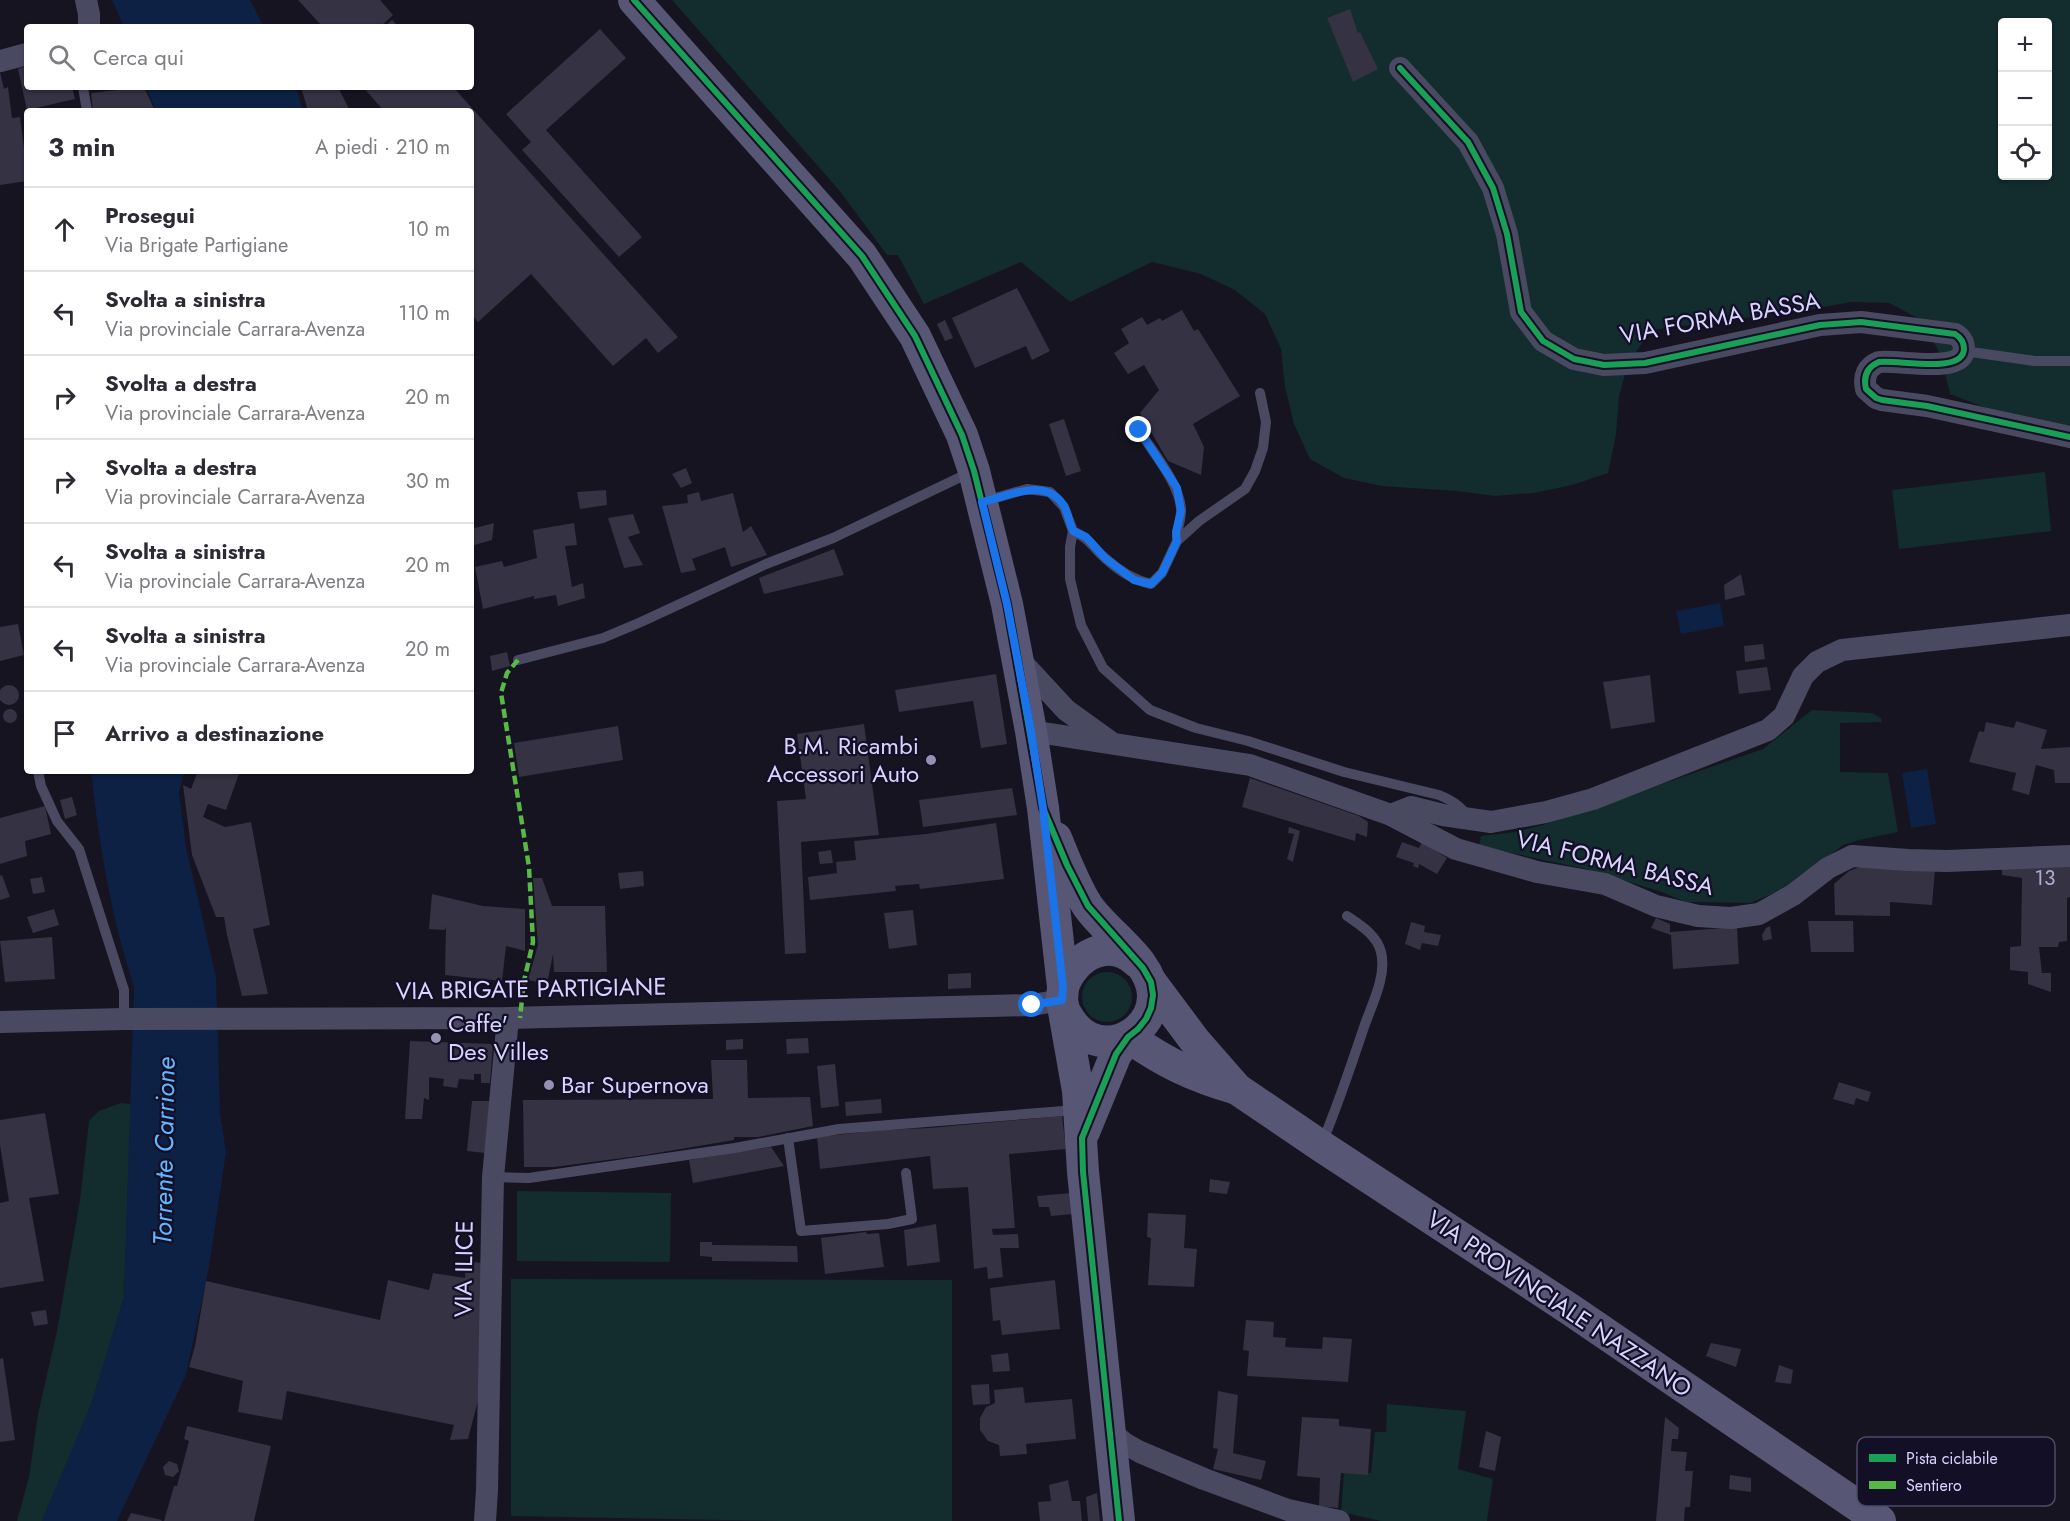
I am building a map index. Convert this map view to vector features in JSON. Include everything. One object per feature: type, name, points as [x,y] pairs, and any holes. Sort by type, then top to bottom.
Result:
[{"type":"main road","points":[[634,0],[862,256],[915,336],[962,435],[974,471],[1007,604],[1043,808],[1063,1000],[1080,1124],[1119,1521]]},
{"type":"main road","name":"VIA PROVINCIALE NAZZANO","points":[[1043,808],[1088,906],[1147,975],[1195,1041],[1237,1089],[1571,1310],[1857,1505]]},
{"type":"main road","points":[[1080,1124],[1116,1054],[1128,1037],[1146,1019],[1153,995],[1147,975],[1134,959],[1123,953],[1110,951],[1097,952],[1085,957],[1075,964],[1067,975],[1063,1000],[1076,1028],[1091,1038],[1103,1041],[1116,1041],[1128,1037]]},
{"type":"main road","name":"VIA PROVINCIALE NAZZANO","points":[[1128,1037],[1175,1067],[1202,1079],[1237,1089]]},
{"type":"main road","name":"VIA PROVINCIALE NAZZANO","points":[[1858,1506],[1880,1521]]},
{"type":"street","points":[[86,0],[89,24]]},
{"type":"street","points":[[0,61],[24,55]]},
{"type":"street","name":"VIA FORMA BASSA","points":[[1400,68],[1468,142],[1492,188],[1507,234],[1521,312],[1543,340],[1574,359],[1604,365],[1645,363],[1820,325],[1861,322],[1955,334],[1962,341],[1964,351]]},
{"type":"street","points":[[1964,351],[1959,360],[1954,363],[1879,362],[1872,365],[1865,375],[1866,388],[1876,398],[1882,400],[1927,406],[2070,437]]},
{"type":"street","name":"VIA FORMA BASSA","points":[[1391,814],[1411,807],[1443,815],[1491,822],[1546,812],[1581,802],[1768,730],[1784,716],[1803,676],[1817,662],[1842,650],[2070,625]]},
{"type":"street","name":"VIA FORMA BASSA","points":[[1017,657],[1066,710],[1113,744]]},
{"type":"street","name":"VIA FORMA BASSA","points":[[1031,731],[1250,765],[1391,814],[1456,849],[1537,872],[1605,884],[1656,906],[1698,916],[1731,918],[1759,914],[1793,895],[1828,868],[1852,856],[1947,861],[2070,856]]},
{"type":"street","name":"VIA BRIGATE PARTIGIANE","points":[[0,1023],[124,1019],[508,1018],[1032,1005],[1063,1000]]},
{"type":"street","name":"VIA ILICE","points":[[485,1521],[493,1177],[508,1018]]},
{"type":"street","points":[[1111,1432],[1140,1452],[1204,1479],[1288,1510],[1339,1521]]},
{"type":"lane","points":[[84,90],[86,108]]},
{"type":"lane","points":[[1964,351],[2035,361],[2070,360]]},
{"type":"lane","points":[[1073,531],[1086,537],[1105,558],[1134,580],[1151,584],[1162,573],[1177,541],[1198,521],[1245,489],[1255,471],[1263,448],[1266,422],[1260,393]]},
{"type":"lane","points":[[1139,430],[1177,488],[1181,511],[1176,532],[1177,541]]},
{"type":"lane","points":[[518,660],[603,638],[766,564],[833,538],[974,471]]},
{"type":"lane","points":[[982,502],[1027,489],[1050,492],[1064,507],[1073,531],[1070,547],[1070,579],[1081,625],[1103,668],[1150,711],[1196,728],[1248,741],[1344,772],[1439,795],[1461,807],[1469,819]]},
{"type":"lane","points":[[39,774],[41,786],[57,821],[78,849],[124,990],[124,1019]]},
{"type":"lane","points":[[1321,1146],[1341,1097],[1379,984],[1383,963],[1380,949],[1370,933],[1347,916]]},
{"type":"lane","points":[[493,1177],[529,1178],[839,1129],[1080,1124]]},
{"type":"lane","points":[[788,1138],[801,1231],[888,1224],[912,1219],[906,1173]]},
{"type":"green space","points":[[672,0],[2070,0],[2070,431],[1986,408],[1950,394],[1941,356],[1923,321],[1889,303],[1851,302],[1652,330],[1629,361],[1619,396],[1616,435],[1608,473],[1572,485],[1534,493],[1495,496],[1382,486],[1344,478],[1310,459],[1294,424],[1285,387],[1281,349],[1265,314],[1235,290],[1201,274],[1152,262],[1070,302],[1021,262],[924,304],[898,255],[887,255],[839,190]]},
{"type":"green space","points":[[2045,472],[2051,531],[1899,549],[1892,490]]},
{"type":"green space","points":[[1812,710],[1872,713],[1881,718],[1882,722],[1840,723],[1840,772],[1888,773],[1898,832],[1843,845],[1790,887],[1750,903],[1686,902],[1659,891],[1586,869],[1479,846],[1481,836],[1516,832],[1546,824],[1763,749]]},
{"type":"green space","points":[[1107,972],[1116,974],[1127,983],[1132,997],[1130,1006],[1121,1017],[1107,1022],[1098,1020],[1087,1011],[1082,997],[1084,988],[1093,977]]},
{"type":"green space","points":[[121,1103],[131,1104],[124,1297],[92,1404],[42,1521],[17,1521],[29,1477],[38,1414],[57,1331],[80,1200],[89,1121],[99,1111]]},
{"type":"green space","points":[[517,1191],[671,1193],[670,1262],[517,1261]]},
{"type":"green space","points":[[511,1279],[952,1280],[952,1521],[779,1521],[511,1516]]},
{"type":"green space","points":[[1387,1404],[1466,1411],[1458,1469],[1493,1479],[1487,1521],[1381,1521],[1341,1512],[1344,1472],[1371,1473],[1375,1432],[1386,1432]]},
{"type":"water","points":[[112,0],[250,0],[262,24],[123,24]]},
{"type":"water","points":[[147,90],[297,90],[302,108],[155,108]]},
{"type":"water","points":[[1720,603],[1724,626],[1681,634],[1676,611]]},
{"type":"water","points":[[1927,769],[1936,824],[1911,828],[1902,773]]},
{"type":"water","name":"Torrente Carrione","points":[[91,774],[184,774],[179,792],[186,847],[216,977],[220,1114],[226,1152],[209,1267],[186,1375],[117,1521],[42,1521],[91,1404],[124,1297],[134,987],[119,934],[98,826]]},
{"type":"building","points":[[298,0],[380,0],[393,15],[383,24],[320,24]]},
{"type":"building","points":[[1350,9],[1358,33],[1360,32],[1378,69],[1353,82],[1327,18]]},
{"type":"building","points":[[600,29],[626,58],[546,130],[642,237],[619,257],[522,150],[531,142],[506,114]]},
{"type":"building","points":[[24,67],[24,90],[73,90],[75,99],[27,108],[18,69]]},
{"type":"building","points":[[0,72],[4,89],[8,87],[12,118],[20,117],[24,148],[24,181],[0,185]]},
{"type":"building","points":[[145,90],[154,108],[93,108],[91,93]]},
{"type":"building","points":[[302,90],[340,90],[348,108],[307,108]]},
{"type":"building","points":[[366,90],[456,90],[472,108],[381,108]]},
{"type":"building","points":[[474,110],[678,337],[658,353],[646,338],[613,366],[531,274],[478,322],[474,317]]},
{"type":"building","points":[[1017,288],[1050,351],[1032,360],[1026,346],[975,368],[952,318]]},
{"type":"building","points":[[1182,310],[1194,331],[1198,329],[1240,396],[1193,424],[1204,447],[1201,475],[1168,461],[1140,413],[1159,390],[1144,365],[1128,374],[1114,353],[1129,343],[1121,329],[1142,317],[1147,325],[1160,318],[1162,321]]},
{"type":"building","points":[[945,320],[953,338],[945,341],[937,324]]},
{"type":"building","points":[[1064,419],[1081,471],[1066,476],[1049,424]]},
{"type":"building","points":[[686,468],[692,483],[681,488],[672,474]]},
{"type":"building","points":[[606,490],[607,505],[580,509],[577,492]]},
{"type":"building","points":[[699,492],[701,501],[733,493],[743,532],[751,526],[767,555],[731,567],[725,547],[692,559],[696,570],[681,573],[662,506],[688,503],[687,495]]},
{"type":"building","points":[[633,514],[640,533],[628,537],[643,565],[624,568],[608,518]]},
{"type":"building","points":[[494,523],[492,540],[474,545],[474,528]]},
{"type":"building","points":[[574,523],[577,545],[565,546],[572,587],[583,583],[585,598],[558,606],[556,595],[534,599],[534,596],[483,609],[475,567],[502,561],[504,567],[537,558],[533,530]]},
{"type":"building","points":[[834,549],[844,575],[764,594],[759,578]]},
{"type":"building","points":[[1741,574],[1745,595],[1725,600],[1724,585]]},
{"type":"building","points":[[18,624],[24,655],[0,661],[0,627]]},
{"type":"building","points":[[1763,644],[1765,659],[1745,662],[1744,646]]},
{"type":"building","points":[[507,652],[510,666],[492,671],[490,656]]},
{"type":"building","points":[[1767,667],[1771,690],[1739,694],[1736,671]]},
{"type":"building","points":[[996,674],[1007,744],[981,748],[973,701],[899,712],[895,690]]},
{"type":"building","points":[[1650,675],[1655,722],[1611,729],[1603,682]]},
{"type":"building","points":[[9,685],[16,688],[19,695],[16,702],[9,705],[2,702],[-1,695],[2,688]]},
{"type":"building","points":[[10,709],[15,711],[17,716],[15,721],[10,723],[5,721],[3,716],[5,711]]},
{"type":"building","points":[[2016,721],[2047,730],[2041,749],[2070,747],[2070,783],[2055,783],[2054,770],[2036,765],[2029,795],[2012,790],[2016,773],[1969,762],[1979,731],[1984,732],[1986,722],[2014,728]]},
{"type":"building","points":[[864,724],[879,835],[801,842],[806,953],[785,954],[777,801],[806,799],[797,734]]},
{"type":"building","points":[[618,726],[623,760],[519,777],[514,743]]},
{"type":"building","points":[[197,774],[239,774],[226,810],[208,804],[203,817],[225,827],[251,822],[270,925],[253,929],[268,994],[242,996],[224,917],[216,917],[192,855],[183,785],[191,789]]},
{"type":"building","points":[[1250,778],[1359,816],[1368,822],[1367,837],[1356,833],[1355,841],[1242,807]]},
{"type":"building","points":[[1012,788],[1017,815],[923,827],[919,800]]},
{"type":"building","points":[[72,797],[77,815],[65,819],[60,800]]},
{"type":"building","points":[[45,806],[51,834],[25,841],[27,856],[0,864],[0,818]]},
{"type":"building","points":[[996,823],[1004,879],[920,889],[919,884],[895,886],[896,891],[810,900],[808,877],[837,873],[836,862],[856,860],[854,841],[926,834]]},
{"type":"building","points":[[1289,827],[1300,831],[1293,862],[1287,859],[1294,834],[1288,833]]},
{"type":"building","points":[[1422,841],[1447,858],[1437,874],[1419,864],[1418,868],[1413,866],[1414,863],[1396,857],[1402,842],[1419,848]]},
{"type":"building","points":[[831,850],[833,863],[820,864],[818,852]]},
{"type":"building","points":[[2070,863],[2067,941],[2059,942],[2058,947],[2039,947],[2042,973],[2051,973],[2051,992],[2028,984],[2028,972],[2010,970],[2010,947],[2021,946],[2022,878],[2002,875],[2002,866]]},
{"type":"building","points":[[1865,865],[1935,870],[1932,905],[1890,902],[1890,916],[1835,915],[1834,884],[1849,871]]},
{"type":"building","points":[[643,871],[644,886],[620,889],[618,873]]},
{"type":"building","points":[[2,875],[10,897],[0,900],[0,876]]},
{"type":"building","points":[[42,877],[45,892],[33,894],[30,879]]},
{"type":"building","points":[[533,878],[542,878],[552,906],[605,906],[607,972],[554,972],[553,954],[547,984],[528,980],[538,945]]},
{"type":"building","points":[[432,894],[483,906],[525,909],[525,951],[506,946],[502,981],[445,975],[446,926],[445,930],[429,929]]},
{"type":"building","points":[[54,909],[59,925],[33,933],[27,917]]},
{"type":"building","points":[[913,910],[917,945],[889,949],[884,913]]},
{"type":"building","points":[[1656,918],[1670,924],[1670,932],[1737,927],[1739,964],[1673,969],[1671,935],[1651,928]]},
{"type":"building","points":[[1808,921],[1853,921],[1854,952],[1811,952]]},
{"type":"building","points":[[1411,922],[1425,926],[1424,932],[1441,935],[1438,946],[1422,943],[1420,950],[1405,944]]},
{"type":"building","points":[[1770,926],[1772,939],[1763,941],[1762,935]]},
{"type":"building","points":[[52,937],[55,979],[5,982],[0,941]]},
{"type":"building","points":[[971,973],[971,988],[948,989],[948,974]]},
{"type":"building","points":[[808,1038],[809,1053],[787,1054],[786,1039]]},
{"type":"building","points":[[743,1039],[743,1049],[726,1050],[726,1040]]},
{"type":"building","points":[[410,1041],[493,1044],[490,1083],[481,1083],[481,1074],[474,1074],[474,1080],[459,1079],[457,1088],[443,1086],[444,1079],[429,1077],[429,1100],[424,1098],[422,1119],[405,1119]]},
{"type":"building","points":[[711,1060],[747,1060],[748,1098],[810,1097],[813,1126],[758,1137],[734,1137],[734,1140],[645,1155],[554,1167],[524,1167],[523,1100],[713,1099]]},
{"type":"building","points":[[835,1064],[839,1106],[821,1108],[817,1066]]},
{"type":"building","points":[[1839,1082],[1871,1092],[1868,1102],[1856,1098],[1854,1105],[1833,1099]]},
{"type":"building","points":[[881,1099],[882,1113],[846,1116],[845,1102]]},
{"type":"building","points":[[472,1101],[491,1101],[485,1153],[467,1151]]},
{"type":"building","points":[[45,1113],[59,1194],[29,1198],[44,1281],[0,1288],[0,1203],[9,1201],[0,1145],[0,1120]]},
{"type":"building","points":[[1062,1116],[1066,1149],[1009,1154],[1015,1228],[992,1229],[993,1235],[1018,1234],[1019,1248],[1000,1248],[1003,1277],[988,1279],[987,1267],[974,1269],[968,1187],[933,1189],[930,1156],[820,1169],[817,1137]]},
{"type":"building","points":[[771,1147],[784,1166],[693,1183],[689,1160]]},
{"type":"building","points":[[1210,1179],[1230,1182],[1227,1194],[1209,1192]]},
{"type":"building","points":[[1071,1193],[1073,1214],[1051,1216],[1049,1207],[1039,1207],[1037,1196]]},
{"type":"building","points":[[1148,1213],[1186,1215],[1184,1248],[1197,1249],[1194,1287],[1148,1285],[1151,1238],[1147,1237]]},
{"type":"building","points":[[936,1224],[940,1262],[907,1266],[904,1230]]},
{"type":"building","points":[[866,1232],[867,1234],[879,1233],[884,1267],[825,1274],[821,1238]]},
{"type":"building","points":[[700,1242],[712,1242],[712,1245],[797,1246],[798,1262],[712,1261],[712,1257],[700,1256]]},
{"type":"building","points":[[466,1261],[481,1263],[481,1389],[468,1439],[450,1440],[454,1425],[287,1391],[282,1420],[238,1412],[243,1381],[189,1367],[195,1346],[206,1281],[380,1320],[388,1280],[429,1290],[433,1273],[465,1278]]},
{"type":"building","points":[[1055,1280],[1060,1329],[1002,1335],[1000,1320],[993,1321],[990,1288]]},
{"type":"building","points":[[46,1310],[48,1324],[34,1326],[31,1312]]},
{"type":"building","points":[[1246,1320],[1274,1322],[1273,1337],[1286,1338],[1285,1347],[1322,1349],[1323,1337],[1352,1339],[1348,1382],[1247,1376],[1249,1351],[1243,1350]]},
{"type":"building","points":[[1711,1343],[1741,1349],[1736,1367],[1706,1356]]},
{"type":"building","points":[[1008,1353],[1010,1371],[993,1372],[991,1355]]},
{"type":"building","points":[[3,1358],[15,1440],[0,1442],[0,1359]]},
{"type":"building","points":[[1779,1365],[1793,1370],[1791,1384],[1775,1382]]},
{"type":"building","points":[[989,1384],[990,1404],[973,1405],[971,1385]]},
{"type":"building","points":[[1023,1387],[1025,1403],[1072,1399],[1076,1439],[1026,1444],[1027,1454],[1000,1456],[999,1445],[988,1441],[980,1430],[980,1418],[986,1407],[995,1403],[994,1390]]},
{"type":"building","points":[[1218,1391],[1238,1395],[1233,1453],[1266,1461],[1261,1480],[1213,1469],[1218,1449],[1213,1448]]},
{"type":"building","points":[[1302,1417],[1339,1419],[1339,1426],[1371,1429],[1368,1475],[1341,1473],[1338,1508],[1319,1506],[1320,1478],[1297,1476]]},
{"type":"building","points":[[1665,1417],[1679,1428],[1678,1439],[1672,1439],[1671,1451],[1687,1452],[1685,1471],[1693,1471],[1690,1507],[1685,1507],[1684,1521],[1656,1521]]},
{"type":"building","points":[[187,1426],[271,1446],[254,1521],[164,1521],[174,1486],[177,1486],[189,1441],[184,1439]]},
{"type":"building","points":[[1486,1431],[1501,1437],[1495,1471],[1479,1467]]},
{"type":"building","points":[[169,1461],[177,1464],[179,1471],[173,1477],[165,1475],[163,1467]]},
{"type":"building","points":[[1730,1475],[1751,1478],[1751,1492],[1729,1489]]},
{"type":"building","points":[[1068,1480],[1072,1501],[1080,1501],[1082,1521],[1040,1521],[1038,1502],[1051,1501],[1049,1485]]},
{"type":"building","points":[[1097,1493],[1100,1521],[1088,1521],[1086,1497]]},
{"type":"building","points":[[131,1513],[162,1520],[127,1521]]},
{"type":"marked path","points":[[518,660],[507,673],[501,693],[529,867],[533,942],[524,981],[520,1018]]},
{"type":"cycle path","points":[[634,0],[862,256],[915,336],[962,435],[974,471],[1007,604],[1043,808],[1067,865],[1088,906],[1143,968],[1151,982],[1153,995],[1151,1008],[1146,1019],[1128,1037],[1116,1054],[1082,1138],[1083,1172],[1119,1521]]},
{"type":"cycle path","points":[[1400,68],[1468,142],[1493,188],[1507,234],[1521,312],[1543,341],[1574,359],[1604,365],[1645,363],[1820,325],[1861,322],[1955,334],[1960,338],[1964,349],[1961,357],[1953,362],[1941,364],[1879,362],[1871,366],[1867,372],[1866,389],[1882,400],[1927,406],[2070,437]]},
{"type":"place","name":"B.M. Ricambi Accessori Auto","points":[[931,760]]},
{"type":"place","name":"Caffe' Des Villes","points":[[436,1038]]},
{"type":"place","name":"Bar Supernova","points":[[549,1085]]},
{"type":"route","points":[[1032,1005],[1062,1000],[1063,987],[1043,808],[1031,731],[1007,604],[982,502],[1027,489],[1050,492],[1064,507],[1073,531],[1086,537],[1105,558],[1134,580],[1151,584],[1162,573],[1177,541],[1176,532],[1181,511],[1177,488],[1139,430]]}]
